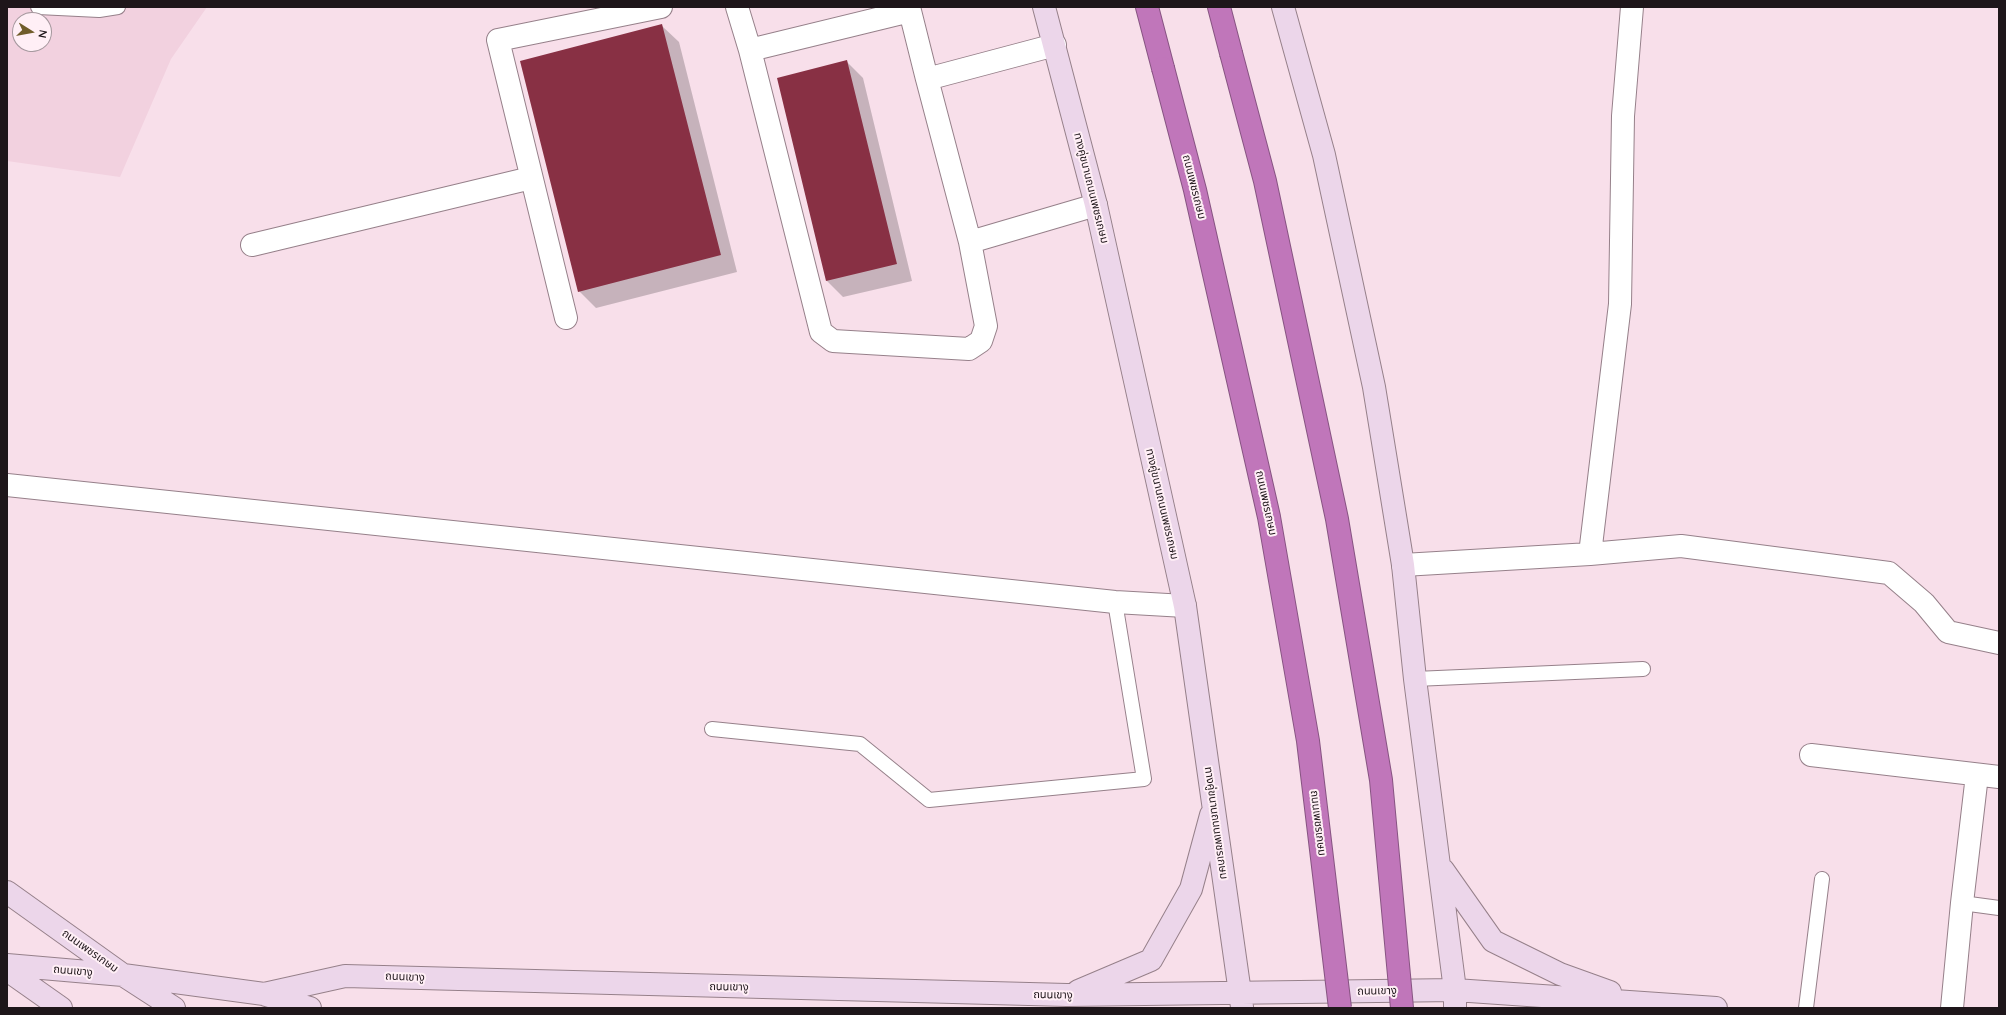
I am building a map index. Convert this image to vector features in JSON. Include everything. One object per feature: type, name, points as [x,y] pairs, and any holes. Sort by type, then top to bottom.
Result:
[{"type":"highway","name":"ถนนเพชรเกษม","points":[[1147,7],[1195,190],[1269,517],[1308,741],[1340,1008]]},
{"type":"highway","points":[[1219,7],[1265,181],[1337,519],[1381,780],[1402,1008]]},
{"type":"main road","name":"ทางคู่ขนานถนนเพชรเกษม","points":[[1044,7],[1096,205],[1185,606],[1241,1000]]},
{"type":"main road","points":[[1283,7],[1324,155],[1370,372],[1403,564],[1415,679],[1441,867],[1455,999]]},
{"type":"main road","points":[[1067,995],[1151,960],[1191,889],[1214,807]]},
{"type":"main road","points":[[1441,867],[1492,941],[1560,974],[1634,1001],[1716,1008]]},
{"type":"main road","name":"ถนนเพชรเกษม","points":[[7,892],[123,975],[174,1008]]},
{"type":"main road","name":"ถนนเขางู","points":[[7,965],[123,975],[264,994],[345,976],[1241,1000],[1455,999],[1634,1001]]},
{"type":"main road","points":[[7,970],[61,1008]]},
{"type":"main road","points":[[264,994],[310,1008]]},
{"type":"street","points":[[566,318],[498,40],[608,12],[661,7]]},
{"type":"street","points":[[736,7],[750,50],[821,332],[826,338],[833,341],[969,349],[981,341],[986,326],[970,242],[910,11],[750,50]]},
{"type":"street","points":[[1590,554],[1620,304],[1623,116],[1632,7]]},
{"type":"street","points":[[928,78],[1055,45]]},
{"type":"street","points":[[252,245],[531,178]]},
{"type":"street","points":[[970,242],[1096,205]]},
{"type":"street","points":[[7,485],[1115,602],[1185,606]]},
{"type":"street","points":[[1403,564],[1590,554],[1682,546],[1889,574],[1924,603],[1948,632],[1999,643]]},
{"type":"street","points":[[1811,755],[1999,777]]},
{"type":"street","points":[[1952,1008],[1962,903],[1977,775]]},
{"type":"lane","points":[[38,7],[99,10],[118,7]]},
{"type":"lane","points":[[712,729],[860,744],[930,800],[1144,779],[1115,602]]},
{"type":"lane","points":[[1415,679],[1643,669]]},
{"type":"lane","points":[[1806,1008],[1822,879]]},
{"type":"lane","points":[[1962,903],[1999,908]]},
{"type":"shaded area","points":[[7,7],[207,7],[171,59],[120,177],[7,161]]},
{"type":"building","points":[[662,24],[721,255],[578,292],[520,61]]},
{"type":"building","points":[[847,60],[897,264],[826,281],[777,78]]}]
